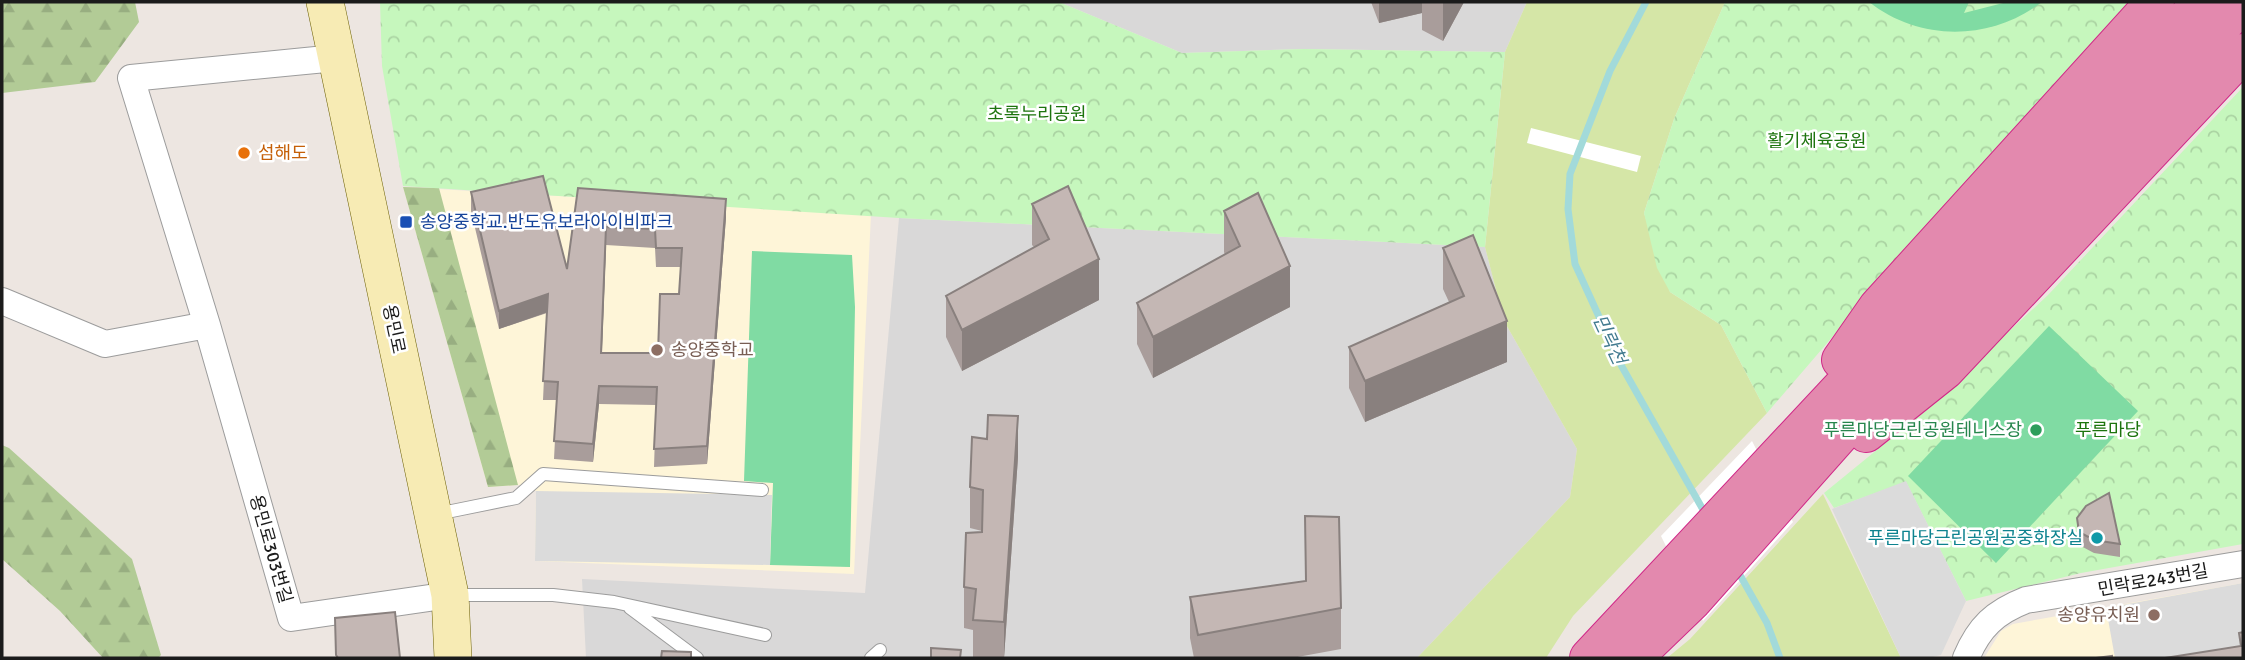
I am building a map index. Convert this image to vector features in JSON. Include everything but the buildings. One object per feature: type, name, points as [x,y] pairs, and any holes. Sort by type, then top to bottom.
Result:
[{"type":"highway","points":[[1633,658],[1693,600],[1774,484],[1878,307],[2155,2]]},
{"type":"highway","points":[[1774,484],[2202,2]]},
{"type":"highway","points":[[1589,658],[1676,564],[1774,484],[1948,313],[2243,3]]},
{"type":"highway","points":[[1774,484],[1945,370],[2243,53]]},
{"type":"street","name":"용민로","points":[[325,2],[450,595],[453,658]]},
{"type":"street","name":"용민로303번길","points":[[336,58],[131,78],[291,618],[450,595]]},
{"type":"street","points":[[2,301],[105,344],[206,325]]},
{"type":"street","name":"민락로243번길","points":[[1966,658],[1983,625],[2001,610],[2026,600],[2243,564]]},
{"type":"lane","points":[[433,515],[516,498],[543,474],[762,490]]},
{"type":"lane","points":[[450,595],[553,595],[624,604],[765,635]]},
{"type":"lane","points":[[624,604],[697,658]]},
{"type":"shaded area","points":[[1059,2],[1527,2],[1505,52],[1304,49],[1182,53]]},
{"type":"shaded area","name":"송양중학교","points":[[403,187],[871,214],[854,574],[535,561],[536,491],[518,485],[488,487]]},
{"type":"shaded area","points":[[899,218],[1485,247],[1504,321],[1577,449],[1570,497],[1417,658],[586,658],[582,579],[865,593]]},
{"type":"shaded area","points":[[1906,481],[1966,601],[1941,655],[1928,658],[1901,658],[1832,509]]},
{"type":"shaded area","points":[[536,491],[772,495],[770,565],[535,561]]},
{"type":"shaded area","name":"송양유치원","points":[[2243,583],[2243,658],[1984,658],[2001,631],[2013,624]]},
{"type":"shaded area","name":"송양유치원","points":[[2243,583],[2243,647],[2181,658],[2115,658],[2106,608]]},
{"type":"green space","points":[[2,2],[135,2],[139,22],[95,82],[2,93]]},
{"type":"green space","name":"초록누리공원","points":[[380,2],[1059,2],[1182,53],[1304,49],[1505,52],[1485,247],[899,218],[403,186],[382,66]]},
{"type":"green space","points":[[1527,2],[1725,2],[1674,119],[1644,213],[1670,292],[1721,325],[1767,413],[1573,616],[1546,658],[1417,658],[1570,497],[1577,449],[1504,321],[1485,247],[1505,52]]},
{"type":"green space","name":"활기체육공원","points":[[1725,2],[2132,2],[1895,264],[1767,413],[1721,325],[1670,292],[1657,268],[1644,213],[1674,119]]},
{"type":"green space","points":[[1869,2],[1969,2],[1964,13],[2007,2],[2042,2],[2001,24],[1956,32],[1910,24]]},
{"type":"green space","name":"푸른마당","points":[[2243,87],[2243,544],[2081,573],[1966,601],[1906,482],[1834,508],[1824,493],[1916,418],[2048,295]]},
{"type":"green space","points":[[403,187],[439,188],[518,485],[488,487]]},
{"type":"green space","points":[[752,251],[852,255],[855,307],[850,567],[770,565],[773,483],[744,481]]},
{"type":"green space","name":"푸른마당근린공원테니스장","points":[[2049,326],[2138,411],[1996,563],[1908,476]]},
{"type":"green space","points":[[2,445],[9,448],[132,559],[161,655],[158,658],[103,658],[60,611],[2,559]]},
{"type":"green space","points":[[1823,494],[1901,658],[1667,658],[1690,639]]},
{"type":"pier","points":[[1531,128],[1641,156],[1637,172],[1527,143]]},
{"type":"pier","points":[[1752,441],[1793,522],[1703,621],[1661,536]]},
{"type":"waterway","name":"민락천","points":[[1646,2],[1610,71],[1570,174],[1568,209],[1575,264],[1621,365],[1706,515]]},
{"type":"waterway","name":"민락천","points":[[1736,568],[1767,623],[1780,658]]},
{"type":"place","name":"섬해도","points":[[244,153]]},
{"type":"place","name":"송양중학교.반도유보라아이비파크","points":[[406,222]]},
{"type":"place","name":"송양중학교","points":[[657,350]]},
{"type":"place","name":"푸른마당근린공원테니스장","points":[[2036,430]]},
{"type":"place","name":"푸른마당근린공원공중화장실","points":[[2097,538]]},
{"type":"place","name":"송양유치원","points":[[2154,615]]}]
